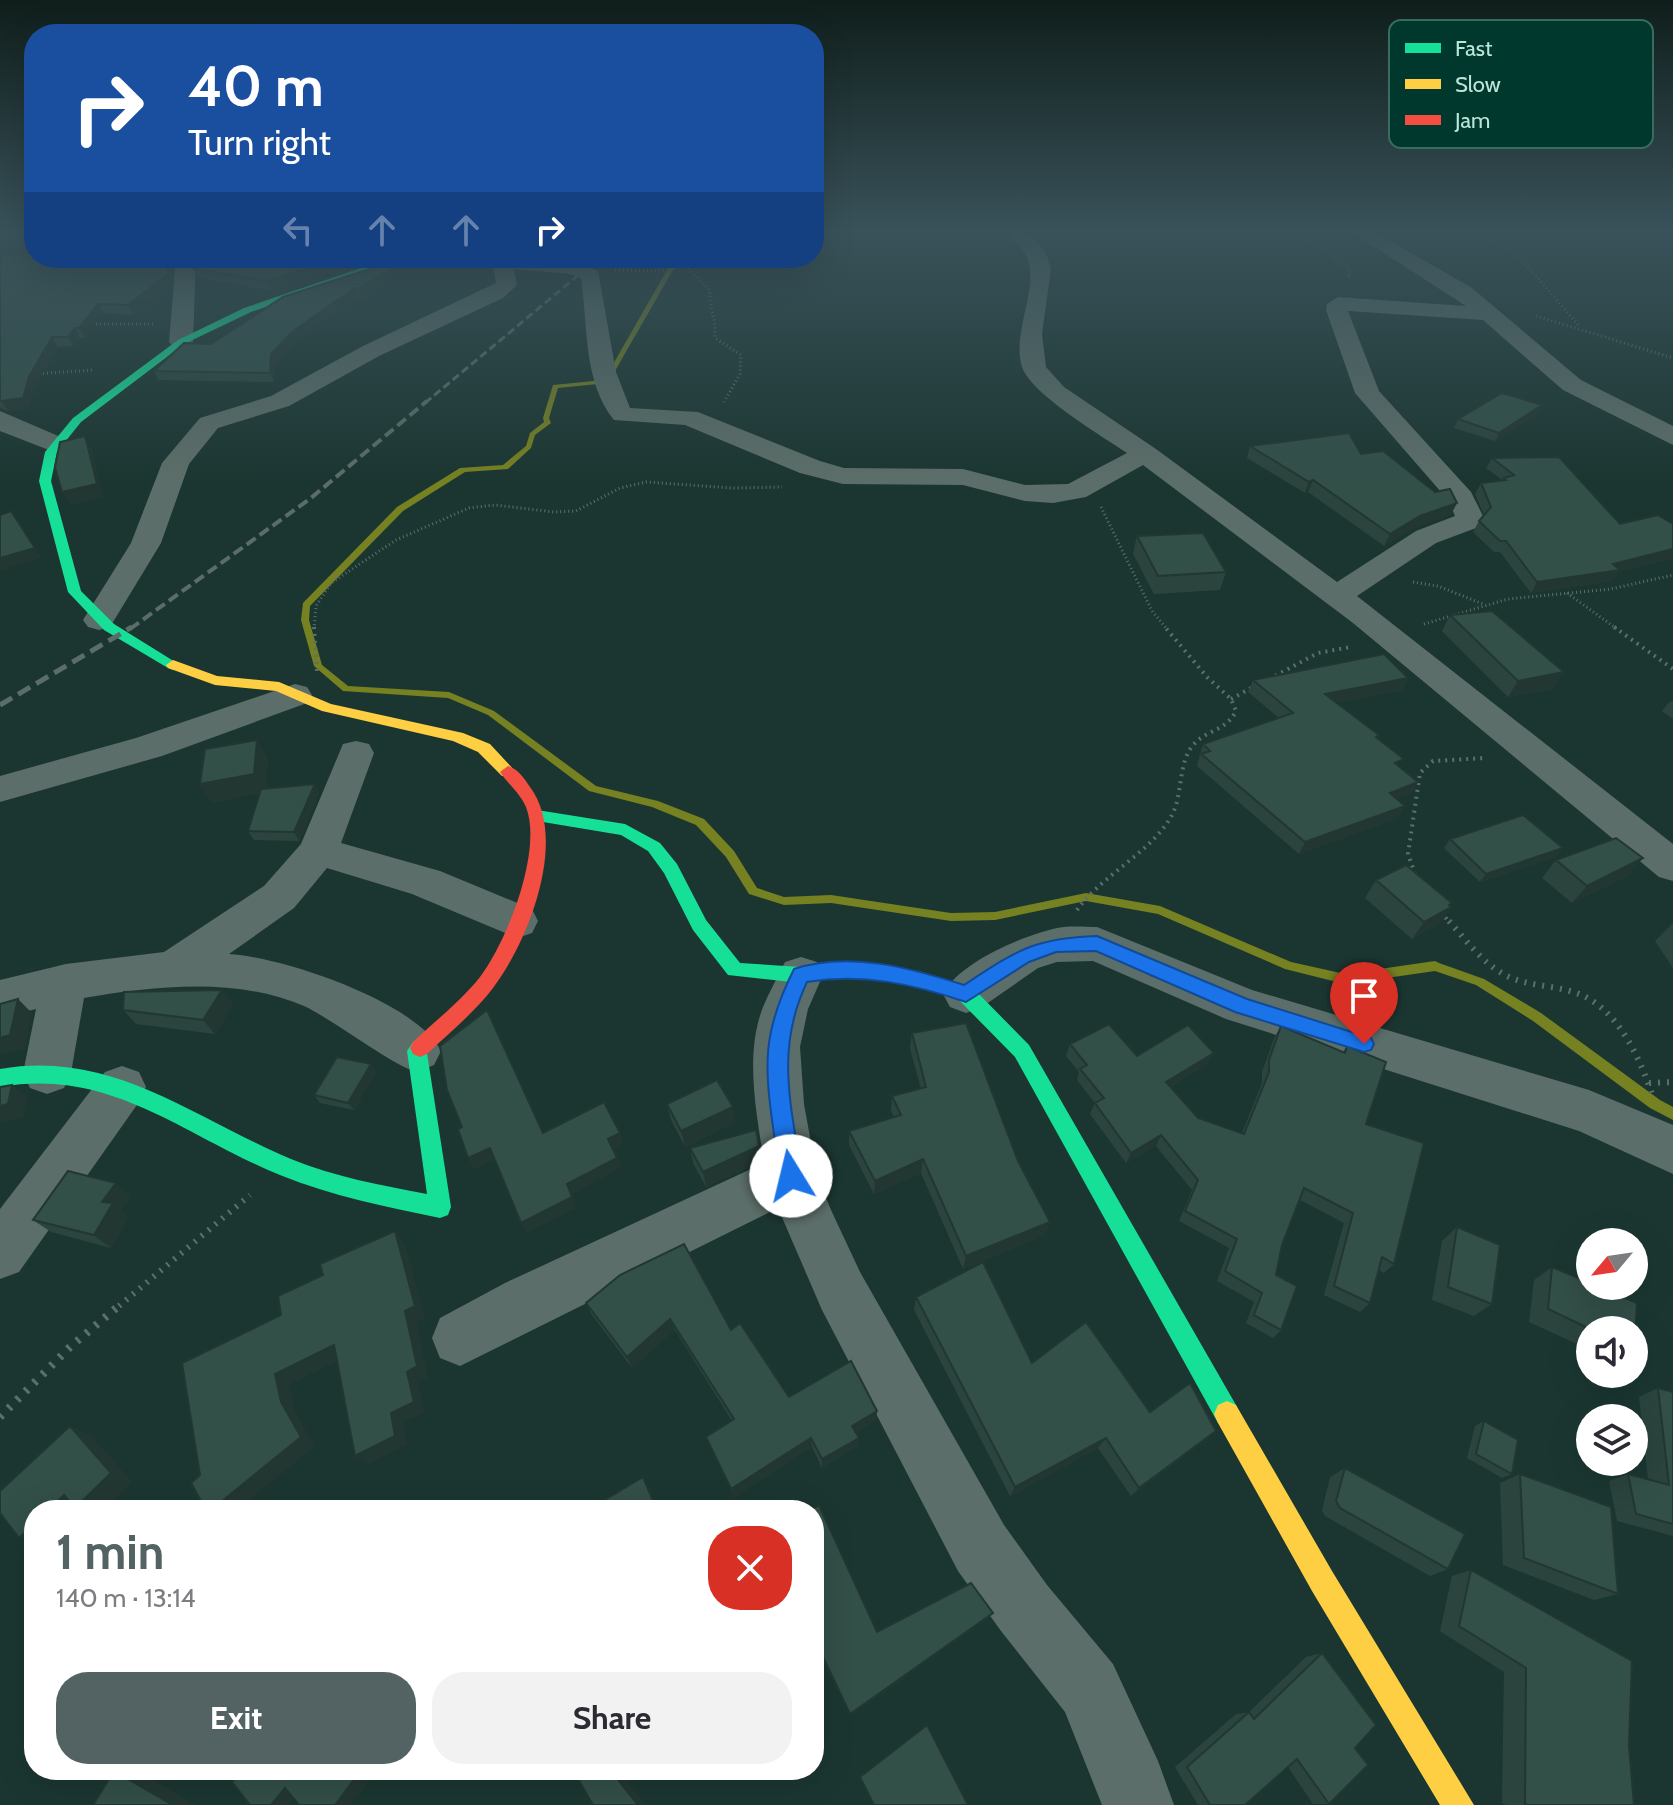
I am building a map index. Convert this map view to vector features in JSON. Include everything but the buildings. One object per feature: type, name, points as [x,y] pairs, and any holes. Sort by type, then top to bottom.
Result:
[{"type":"street","points":[[182,336],[183,313]]},
{"type":"street","points":[[239,313],[182,336],[71,424],[54,444],[45,463],[45,481],[62,535],[70,579],[83,604],[99,620],[189,672],[215,680],[279,687],[327,708],[457,737],[484,748],[520,783],[537,816],[531,884],[517,921],[491,976],[417,1051]]},
{"type":"street","points":[[99,620],[146,543],[176,463],[209,423],[280,401],[371,351],[452,313]]},
{"type":"street","points":[[590,313],[615,410],[634,418],[665,415],[689,417],[810,467],[843,476],[963,477],[1025,493],[1053,495],[1090,484],[1124,463],[1147,455]]},
{"type":"street","points":[[1034,313],[1031,334],[1034,368],[1055,392],[1147,455],[1394,640],[1673,866]]},
{"type":"street","points":[[1336,596],[1412,545],[1466,522],[1469,516],[1461,498],[1367,393],[1338,313]]},
{"type":"street","points":[[1477,313],[1488,314],[1572,385],[1648,421],[1673,437]]},
{"type":"street","points":[[0,419],[54,444]]},
{"type":"street","points":[[0,789],[66,773],[183,737],[295,695]]},
{"type":"street","points":[[172,970],[279,897],[318,851],[356,753]]},
{"type":"street","points":[[537,816],[625,830],[654,847],[671,869],[699,925],[735,970],[801,975],[837,969],[876,971],[922,980],[966,994],[1022,1051],[1322,1581],[1458,1805]]},
{"type":"street","points":[[318,851],[425,882],[517,921]]},
{"type":"street","points":[[966,994],[1023,956],[1056,945],[1097,944],[1242,1006],[1589,1112],[1664,1146]]},
{"type":"street","points":[[0,999],[66,982],[172,970],[244,972],[316,992],[370,1019],[417,1051],[440,1207],[365,1192],[285,1166],[122,1087],[47,1073],[0,1078]]},
{"type":"street","points":[[801,975],[785,1009],[777,1047],[780,1104],[791,1176],[841,1291],[981,1548],[1024,1608],[1089,1688],[1133,1786],[1138,1805]]},
{"type":"street","points":[[47,1073],[53,1030],[66,982]]},
{"type":"street","points":[[0,1253],[122,1087]]},
{"type":"street","points":[[460,1338],[539,1296],[791,1176]]},
{"type":"path","points":[[713,429],[743,363],[741,355],[715,338],[714,313]]},
{"type":"path","points":[[1569,313],[1581,327]]},
{"type":"path","points":[[1488,314],[1527,314],[1581,327],[1673,358]]},
{"type":"path","points":[[80,324],[134,322],[182,336]]},
{"type":"path","points":[[35,374],[146,366]]},
{"type":"path","points":[[295,695],[316,675],[319,660],[311,625],[321,593],[337,576],[365,558],[458,510],[498,504],[572,511],[626,485],[649,481],[736,488],[793,487]]},
{"type":"path","points":[[1056,945],[1086,897],[1166,826],[1179,804],[1185,781],[1185,759],[1194,745],[1230,725],[1236,711],[1231,699],[1207,677],[1152,611],[1090,484]]},
{"type":"path","points":[[1231,699],[1316,652],[1394,640],[1484,605],[1611,589],[1673,575]]},
{"type":"path","points":[[1368,577],[1438,586],[1484,605]]},
{"type":"path","points":[[1567,593],[1673,669]]},
{"type":"path","points":[[1416,879],[1408,854],[1410,831],[1420,773],[1433,761],[1506,759],[1550,768]]},
{"type":"path","points":[[1431,901],[1501,972],[1525,984],[1578,992],[1612,1017],[1649,1083],[1664,1146]]},
{"type":"path","points":[[1649,1083],[1673,1082]]},
{"type":"path","points":[[0,1417],[70,1347],[285,1166]]},
{"type":"waterway","points":[[645,313],[606,382],[555,386],[546,418],[548,423],[532,434],[529,447],[505,467],[463,470],[400,509],[306,605],[305,620],[318,666],[346,689],[449,695],[491,713],[593,789],[654,804],[700,822],[730,854],[753,891],[784,901],[831,899],[951,917],[995,916],[1086,897],[1160,910],[1289,966],[1345,979],[1435,966],[1480,982],[1537,1017],[1673,1114]]},
{"type":"railway","points":[[425,403],[533,313]]},
{"type":"railway","points":[[130,629],[311,498],[427,401]]},
{"type":"railway","points":[[0,705],[132,627]]},
{"type":"traffic: fast","points":[[173,665],[109,627],[75,592],[45,481],[47,466],[58,441],[77,420],[181,342],[241,313]]},
{"type":"traffic: fast","points":[[537,816],[625,830],[654,847],[671,869],[699,925],[735,970],[801,975],[837,969],[876,971],[922,980],[966,994],[1022,1051],[1227,1414]]},
{"type":"traffic: fast","points":[[0,1078],[36,1073],[69,1075],[102,1082],[165,1106],[286,1167],[362,1191],[440,1207],[417,1051],[420,1048]]},
{"type":"traffic: slow","points":[[173,665],[215,680],[279,687],[327,708],[457,737],[484,748],[508,772]]},
{"type":"traffic: slow","points":[[1227,1414],[1322,1581],[1458,1805]]},
{"type":"traffic: jam","points":[[420,1048],[486,983],[511,939],[526,899],[536,857],[537,818],[526,793],[508,772]]},
{"type":"route","points":[[791,1176],[780,1104],[777,1047],[785,1009],[801,975],[837,969],[876,971],[922,980],[966,994],[1023,956],[1056,945],[1097,944],[1169,972],[1242,1006],[1364,1044]]}]
